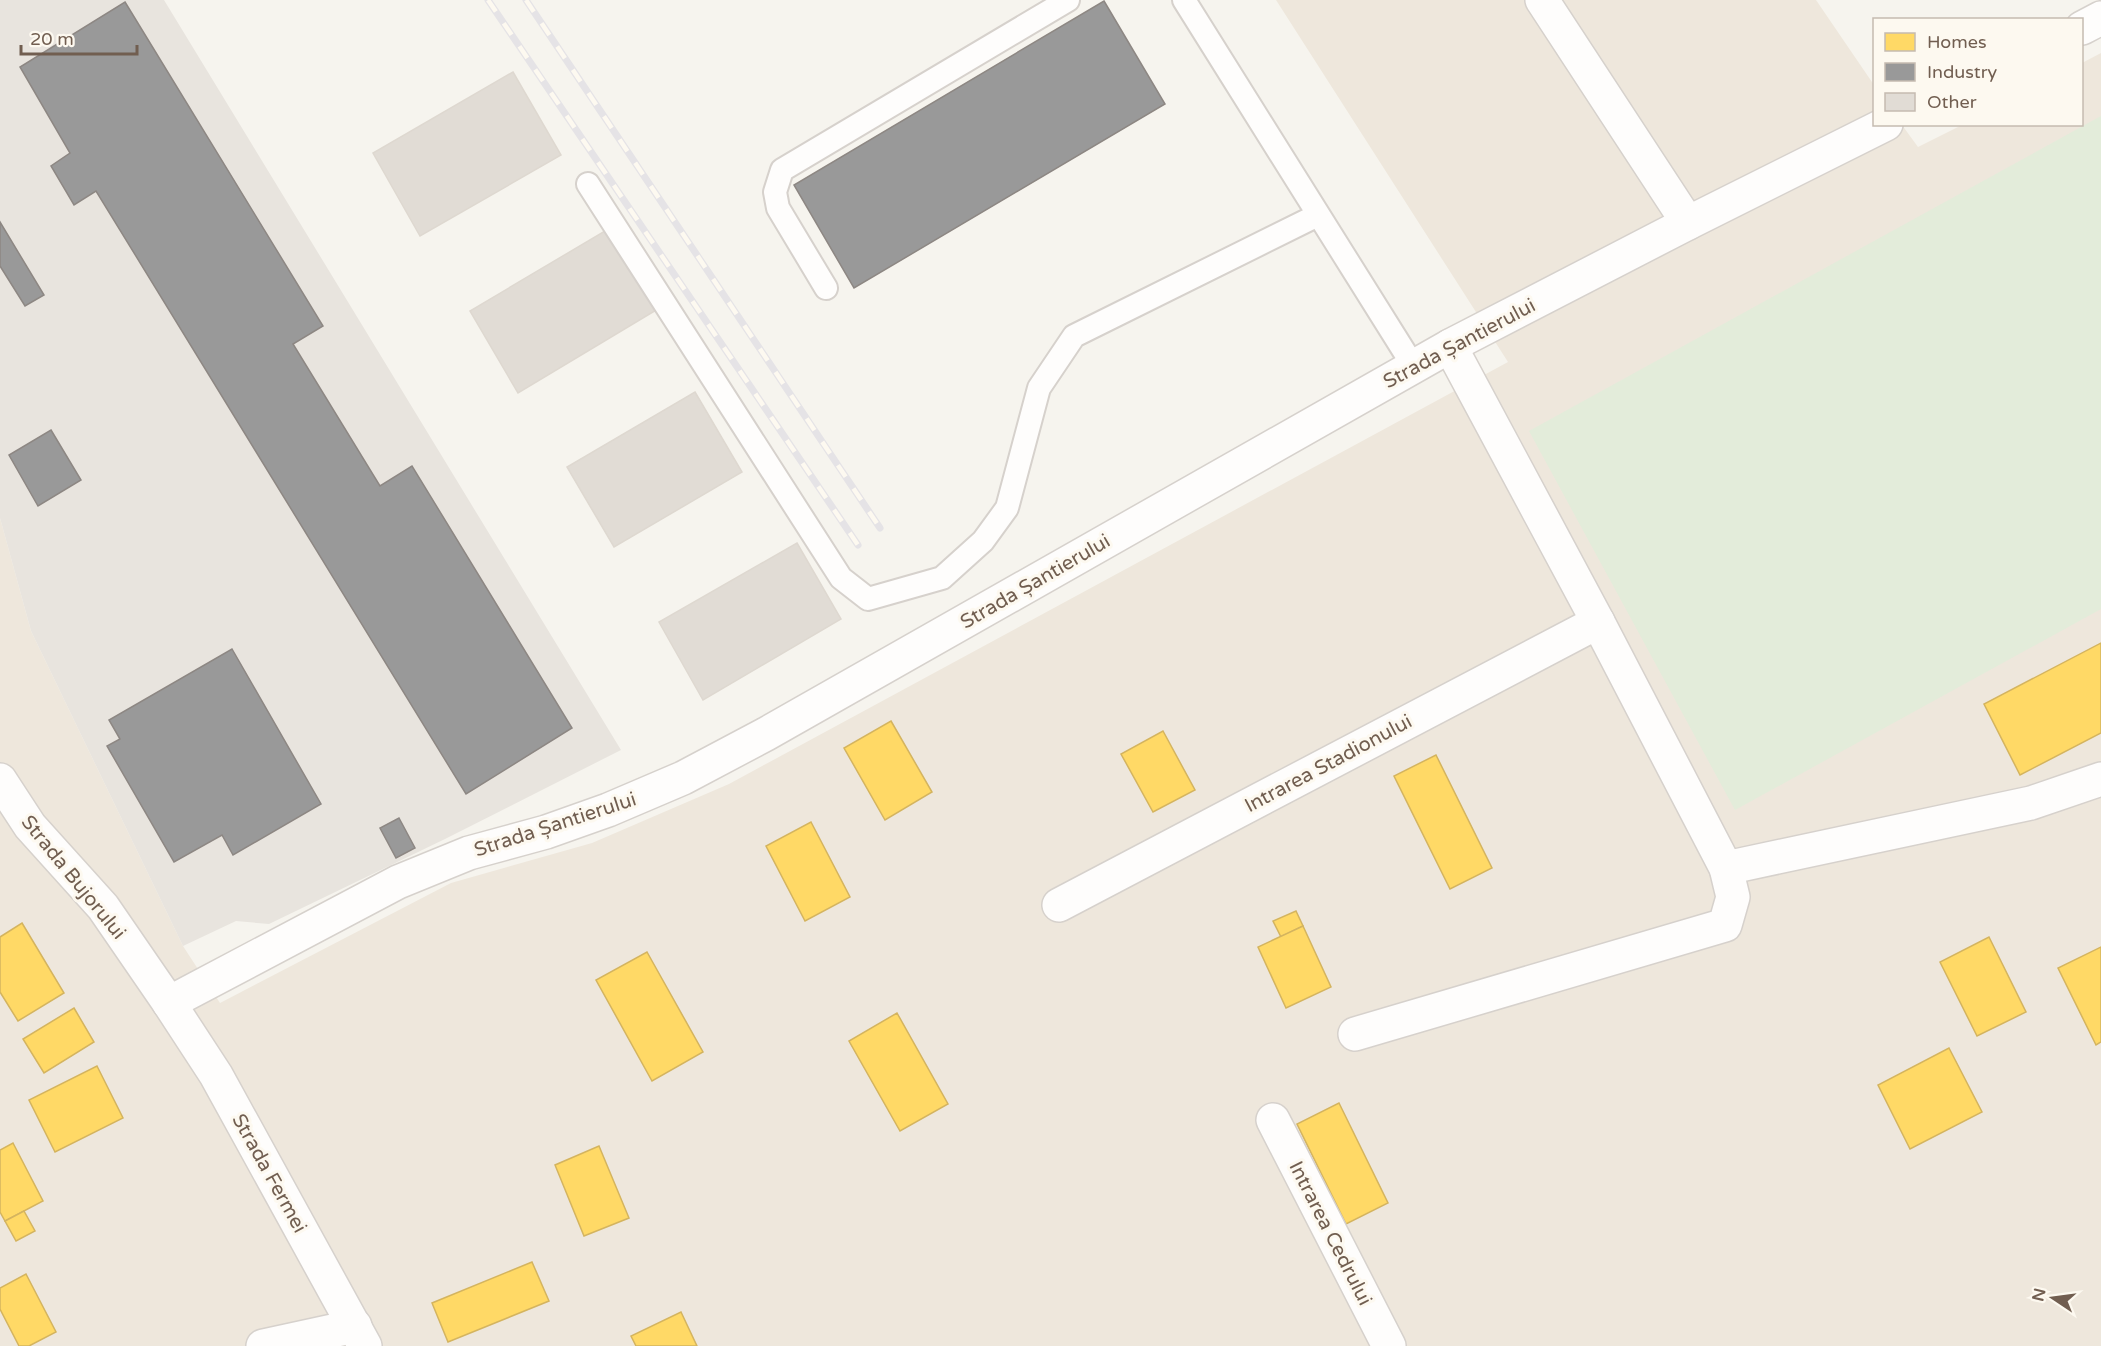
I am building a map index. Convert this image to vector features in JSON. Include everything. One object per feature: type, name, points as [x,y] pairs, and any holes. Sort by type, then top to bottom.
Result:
[{"type":"street","points":[[1542,0],[1688,223]]},
{"type":"street","points":[[2083,27],[2101,18]]},
{"type":"street","name":"Strada Șantierului","points":[[170,1003],[398,882],[469,852],[546,832],[608,810],[683,777],[766,734],[1450,346],[1882,126]]},
{"type":"street","points":[[1355,1034],[1725,925],[1733,897],[1726,868],[1598,622],[1450,346]]},
{"type":"street","name":"Intrarea Stadionului","points":[[1059,905],[1598,622]]},
{"type":"street","points":[[1726,868],[2031,802],[2101,778]]},
{"type":"street","name":"Strada Bujorului","points":[[0,780],[30,826],[103,907],[170,1003]]},
{"type":"street","name":"Strada Fermei","points":[[170,1003],[216,1075],[360,1336]]},
{"type":"street","name":"Intrarea Cedrului","points":[[1273,1120],[1389,1346]]},
{"type":"street","points":[[263,1346],[360,1336]]},
{"type":"lane","points":[[826,288],[778,208],[776,192],[782,170],[1068,0]]},
{"type":"lane","points":[[1184,0],[1414,367]]},
{"type":"lane","points":[[588,184],[840,578],[868,599],[942,578],[983,541],[1007,508],[1038,388],[1074,336],[1318,215]]},
{"type":"shaded area","points":[[0,0],[164,0],[621,750],[269,924],[236,921],[183,946],[31,631],[0,518]]},
{"type":"shaded area","points":[[1276,0],[1816,0],[1873,84],[1873,126],[1903,126],[1918,147],[1960,126],[2083,126],[2083,62],[2101,53],[2101,1346],[0,1346],[0,518],[31,631],[183,946],[220,1003],[451,883],[592,843],[729,784],[1508,362]]},
{"type":"green space","points":[[2101,116],[2101,609],[1735,810],[1529,431]]},
{"type":"building: Homes","points":[[2101,643],[2101,733],[2020,775],[1984,704]]},
{"type":"building: Homes","points":[[891,721],[932,792],[885,820],[844,748]]},
{"type":"building: Homes","points":[[1163,731],[1195,790],[1153,812],[1121,754]]},
{"type":"building: Homes","points":[[1436,755],[1492,868],[1450,889],[1394,776]]},
{"type":"building: Homes","points":[[811,822],[850,897],[805,921],[766,846]]},
{"type":"building: Homes","points":[[1296,911],[1303,926],[1281,937],[1273,921]]},
{"type":"building: Homes","points":[[22,923],[64,993],[18,1021],[0,992],[0,937]]},
{"type":"building: Homes","points":[[1303,926],[1331,987],[1286,1008],[1258,947]]},
{"type":"building: Homes","points":[[1989,937],[2026,1012],[1977,1036],[1940,962]]},
{"type":"building: Homes","points":[[2101,947],[2101,1042],[2096,1045],[2058,968]]},
{"type":"building: Homes","points":[[647,952],[703,1052],[652,1081],[596,980]]},
{"type":"building: Homes","points":[[74,1008],[94,1042],[44,1073],[23,1039]]},
{"type":"building: Homes","points":[[897,1013],[948,1104],[900,1131],[849,1041]]},
{"type":"building: Homes","points":[[1949,1048],[1982,1112],[1910,1149],[1878,1085]]},
{"type":"building: Homes","points":[[97,1066],[123,1118],[55,1152],[29,1100]]},
{"type":"building: Homes","points":[[1339,1103],[1388,1203],[1346,1224],[1297,1124]]},
{"type":"building: Homes","points":[[13,1143],[43,1201],[5,1221],[0,1212],[0,1150]]},
{"type":"building: Homes","points":[[599,1146],[629,1218],[584,1236],[555,1165]]},
{"type":"building: Homes","points":[[24,1211],[35,1231],[16,1241],[5,1221]]},
{"type":"building: Homes","points":[[532,1262],[549,1301],[448,1342],[432,1303]]},
{"type":"building: Homes","points":[[26,1274],[56,1332],[29,1346],[19,1346],[0,1309],[0,1288]]},
{"type":"building: Homes","points":[[681,1312],[697,1346],[636,1346],[631,1336]]},
{"type":"building: Industry","points":[[1104,1],[1165,104],[854,288],[794,185]]},
{"type":"building: Industry","points":[[125,2],[323,326],[293,344],[380,486],[412,466],[572,728],[466,794],[96,191],[74,205],[51,166],[70,153],[20,67]]},
{"type":"building: Industry","points":[[0,222],[44,295],[25,306],[0,266]]},
{"type":"building: Industry","points":[[51,430],[81,480],[38,506],[9,455]]},
{"type":"building: Industry","points":[[232,649],[321,804],[233,855],[222,835],[174,862],[107,746],[120,739],[109,720]]},
{"type":"building: Industry","points":[[399,818],[415,848],[396,858],[380,828]]},
{"type":"building: Other","points":[[513,72],[561,155],[420,236],[373,153]]},
{"type":"building: Other","points":[[610,228],[658,309],[518,393],[470,311]]},
{"type":"building: Other","points":[[695,392],[742,472],[614,547],[567,467]]},
{"type":"building: Other","points":[[797,543],[841,619],[703,700],[659,622]]},
{"type":"railway","points":[[488,0],[858,545]]},
{"type":"railway","points":[[526,0],[880,528]]}]
